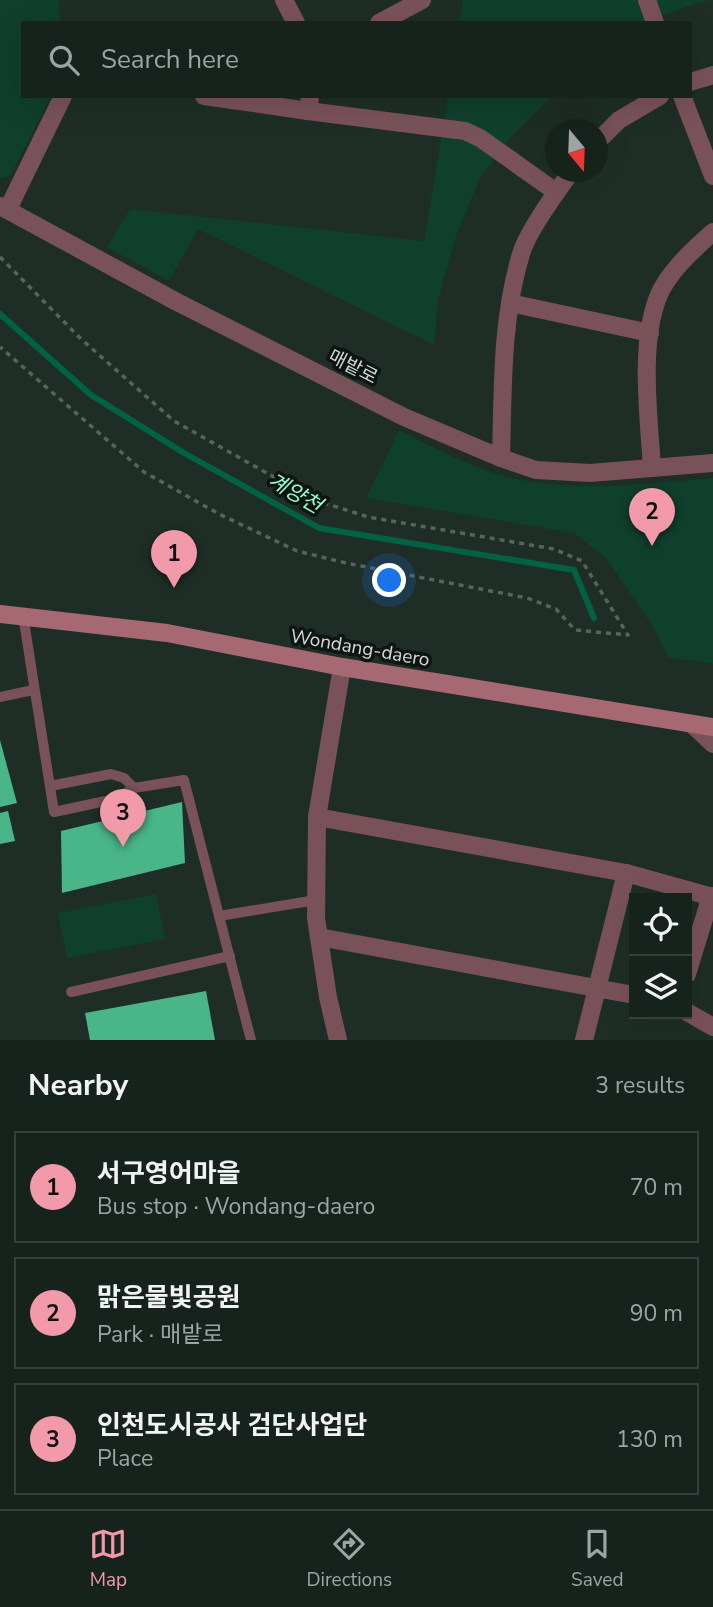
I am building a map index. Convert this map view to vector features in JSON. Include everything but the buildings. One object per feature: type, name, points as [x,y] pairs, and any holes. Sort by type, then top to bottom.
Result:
[{"type":"main road","name":"Wondang-daero","points":[[0,614],[167,632],[342,667],[713,727]]},
{"type":"street","points":[[284,0],[295,21]]},
{"type":"street","points":[[383,21],[422,0]]},
{"type":"street","points":[[647,0],[654,21]]},
{"type":"street","points":[[692,81],[713,75]]},
{"type":"street","points":[[4,207],[62,98]]},
{"type":"street","points":[[230,98],[309,104],[465,131],[480,138],[556,192]]},
{"type":"street","points":[[608,130],[619,120],[657,98]]},
{"type":"street","points":[[683,98],[713,176]]},
{"type":"street","points":[[501,458],[505,338],[521,252],[564,182]]},
{"type":"street","name":"매밭로","points":[[4,207],[188,309],[404,417],[501,458],[536,470],[590,473],[713,463]]},
{"type":"street","points":[[652,468],[648,389],[650,332],[658,296],[685,258],[713,232]]},
{"type":"street","points":[[510,303],[650,332]]},
{"type":"street","points":[[338,1040],[328,997],[316,900],[317,817],[342,667]]},
{"type":"street","points":[[694,726],[713,744]]},
{"type":"street","points":[[317,817],[626,873],[712,897],[692,959]]},
{"type":"street","points":[[584,1040],[626,873]]},
{"type":"street","points":[[319,937],[629,994]]},
{"type":"street","points":[[692,1015],[713,1027]]},
{"type":"lane","points":[[23,615],[54,812],[115,799],[134,788],[184,780],[251,1040]]},
{"type":"lane","points":[[0,697],[33,690]]},
{"type":"lane","points":[[50,786],[111,774],[124,778],[134,788]]},
{"type":"lane","points":[[219,916],[316,900]]},
{"type":"lane","points":[[71,992],[230,956]]},
{"type":"path","points":[[0,257],[81,339],[174,421],[315,500],[368,517],[554,549],[582,561],[628,635],[575,630],[556,608],[527,598],[297,551],[219,514],[144,472],[0,348]]},
{"type":"green space","points":[[0,0],[58,0],[60,21],[21,21],[21,98],[50,98],[10,176],[0,179]]},
{"type":"green space","points":[[463,0],[713,0],[648,21],[460,21]]},
{"type":"green space","points":[[448,98],[551,98],[509,139],[479,180],[456,236],[438,300],[434,345],[198,229],[169,281],[107,247],[130,209],[424,241]]},
{"type":"green space","points":[[399,430],[479,468],[533,482],[610,486],[713,478],[713,664],[668,657],[654,628],[606,558],[574,533],[366,498]]},
{"type":"green space","points":[[156,894],[165,939],[67,958],[58,913]]},
{"type":"waterway","name":"계양천","points":[[0,314],[91,395],[184,453],[319,528],[574,570],[594,618]]},
{"type":"place","name":"맑은물빛공원","points":[[652,546]]},
{"type":"place","name":"서구영어마을","points":[[174,588]]},
{"type":"place","name":"인천도시공사 검단사업단","points":[[123,847]]}]
